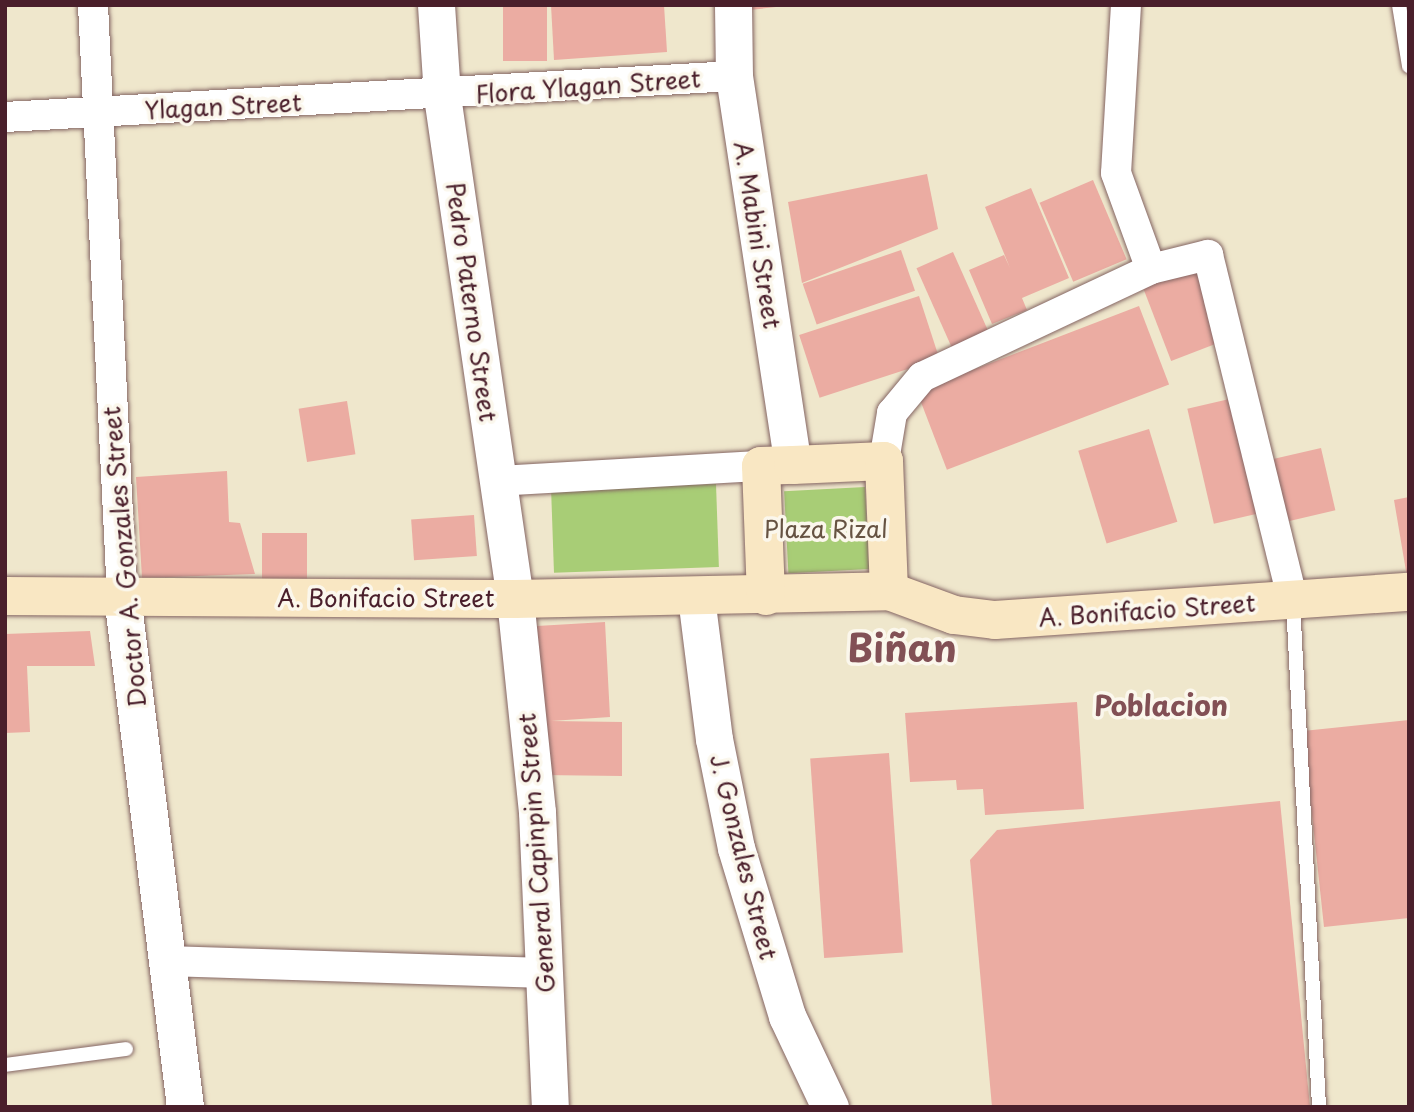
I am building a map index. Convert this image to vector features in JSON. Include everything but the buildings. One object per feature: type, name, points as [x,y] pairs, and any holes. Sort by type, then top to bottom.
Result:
[{"type":"main road","points":[[766,596],[777,465],[884,461],[889,591]]},
{"type":"main road","name":"A. Bonifacio Street","points":[[5,596],[515,599],[766,596],[889,591],[954,615],[995,620],[1409,592]]},
{"type":"street","name":"Doctor A. Gonzales Street","points":[[93,5],[96,111],[122,596],[185,1107]]},
{"type":"street","name":"Pedro Paterno Street","points":[[436,5],[442,96],[515,599]]},
{"type":"street","name":"A. Mabini Street","points":[[733,5],[734,76],[777,465]]},
{"type":"street","points":[[1126,5],[1116,173],[1151,269]]},
{"type":"street","name":"Flora Ylagan Street","points":[[442,96],[734,76]]},
{"type":"street","name":"Ylagan Street","points":[[5,117],[442,96]]},
{"type":"street","points":[[884,461],[892,413],[922,377],[1151,269],[1208,255],[1293,600]]},
{"type":"street","points":[[497,481],[777,465]]},
{"type":"street","name":"J. Gonzales Street","points":[[696,597],[713,739],[736,848],[787,1016],[830,1107]]},
{"type":"street","name":"General Capinpin Street","points":[[515,599],[546,974],[550,1107]]},
{"type":"street","points":[[166,961],[546,974]]},
{"type":"lane","points":[[1399,5],[1409,66]]},
{"type":"lane","points":[[1293,600],[1319,1107]]},
{"type":"lane","points":[[5,1065],[126,1049]]},
{"type":"green space","points":[[716,484],[719,567],[554,573],[551,490]]},
{"type":"green space","name":"Plaza Rizal","points":[[865,487],[869,569],[788,573],[784,491]]},
{"type":"district","name":"Biñan","points":[[902,647]]},
{"type":"district","name":"Poblacion","points":[[1161,705]]}]
